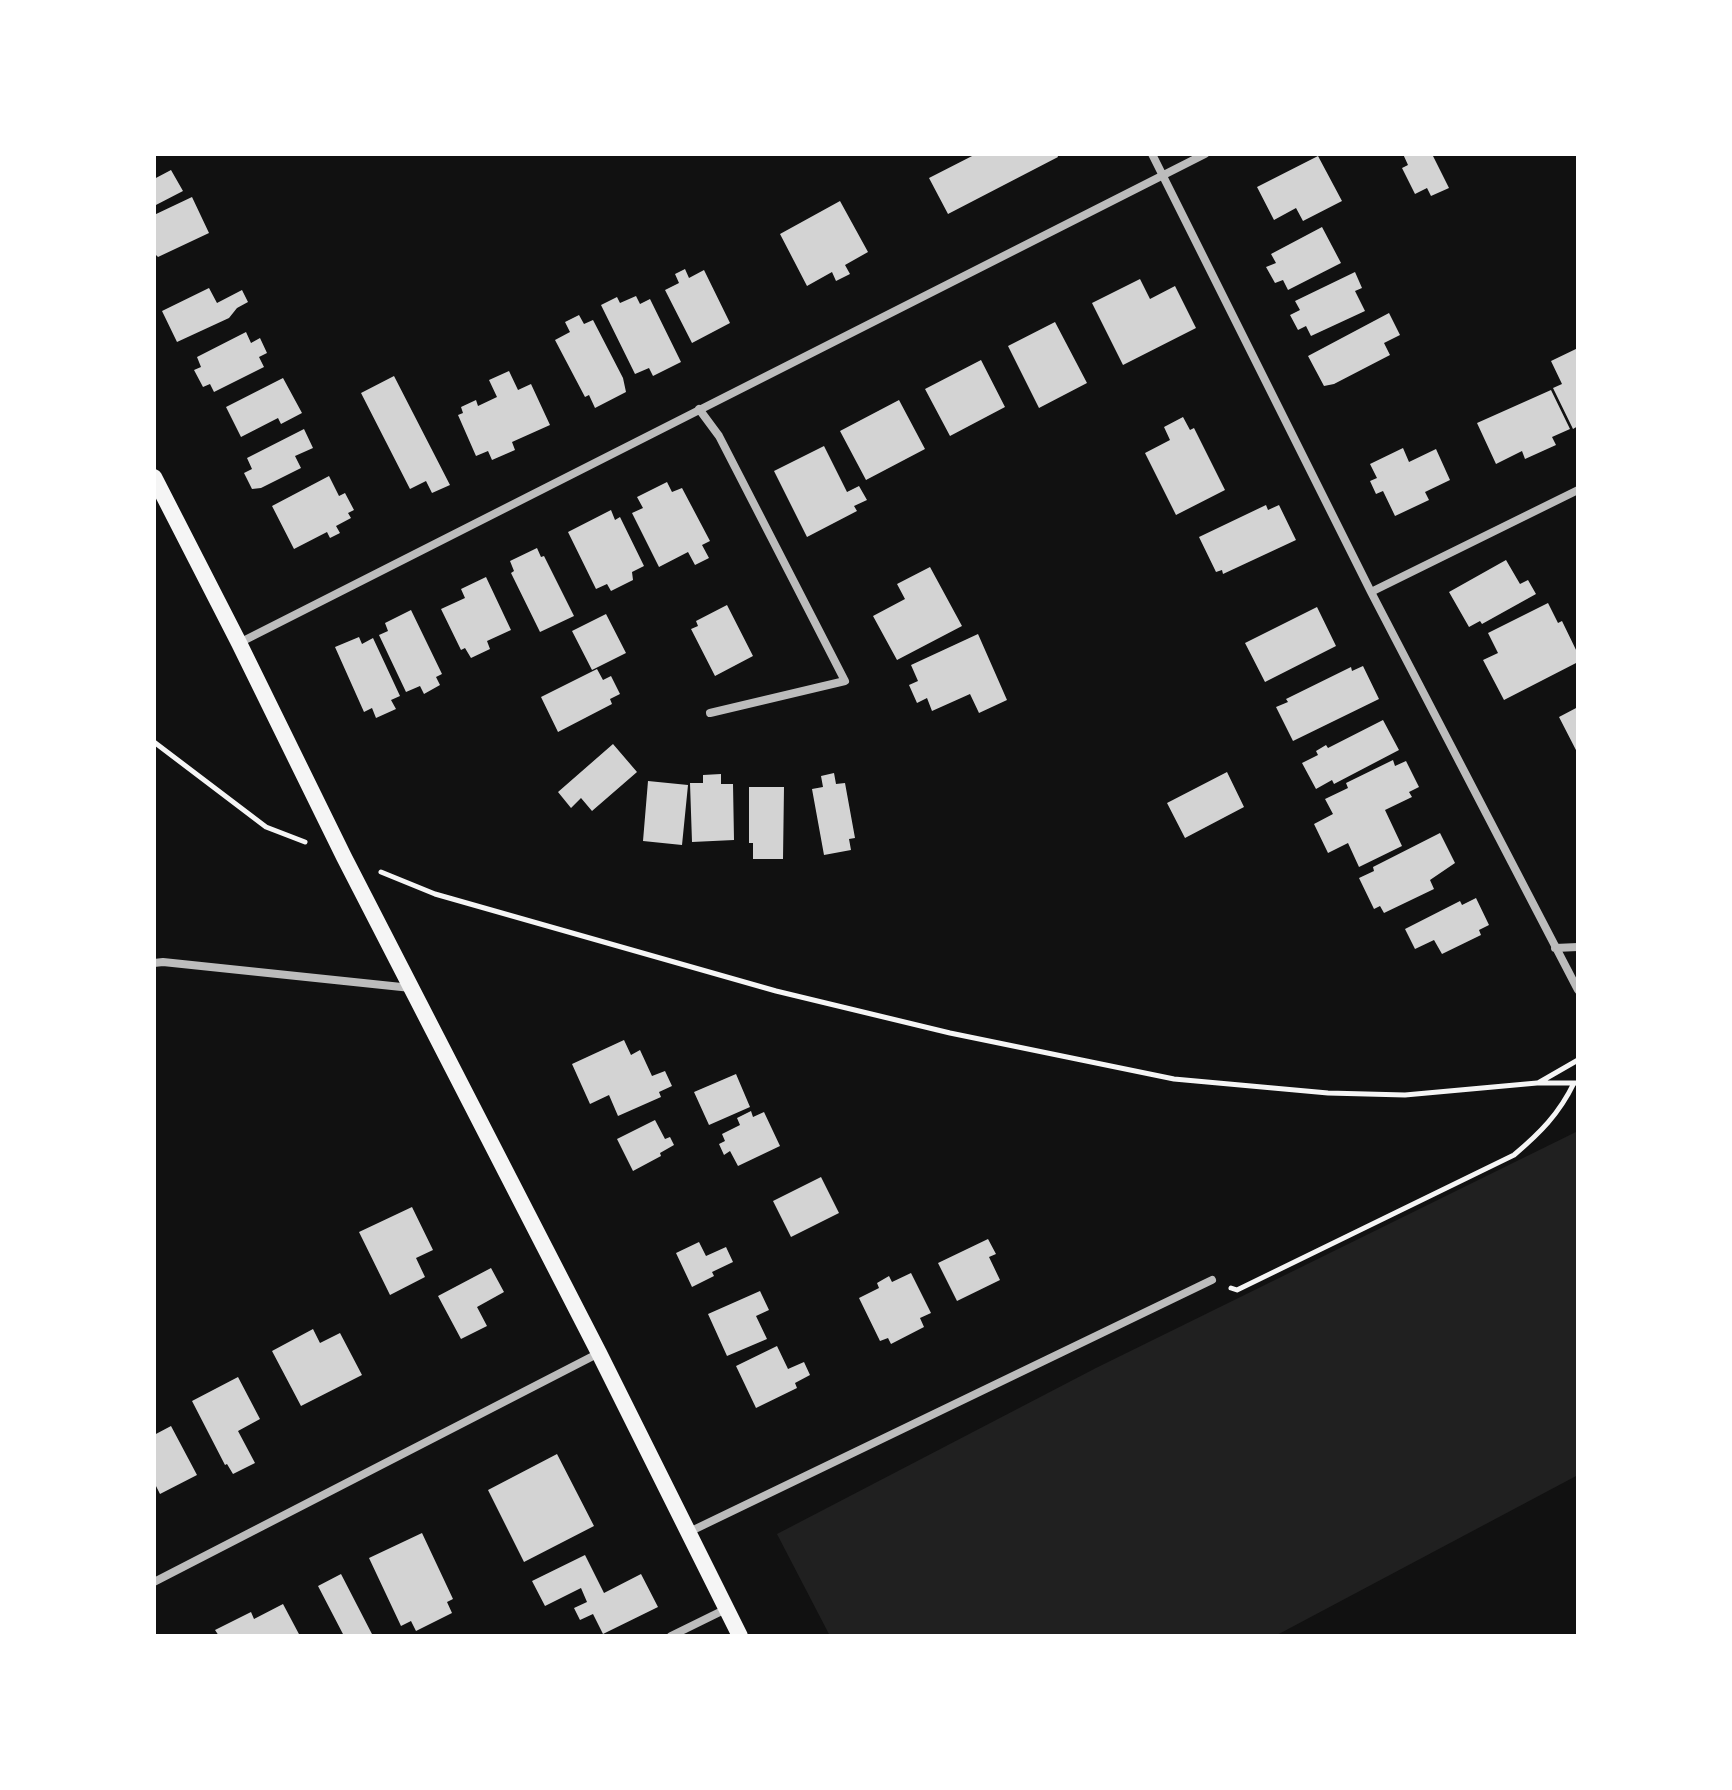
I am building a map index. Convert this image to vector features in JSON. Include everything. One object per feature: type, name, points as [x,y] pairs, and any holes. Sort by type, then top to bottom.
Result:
[{"type":"main road","points":[[154,477],[740,1636]]},
{"type":"street","points":[[1152,154],[1371,592],[1578,990]]},
{"type":"street","points":[[239,643],[1205,154]]},
{"type":"street","points":[[699,409],[719,436],[845,681],[710,713]]},
{"type":"street","points":[[1371,592],[1578,490]]},
{"type":"street","points":[[1555,948],[1578,947]]},
{"type":"street","points":[[154,963],[412,989]]},
{"type":"street","points":[[689,1532],[1212,1280]]},
{"type":"street","points":[[154,1582],[599,1353]]},
{"type":"street","points":[[671,1636],[726,1609]]},
{"type":"path","points":[[154,742],[266,827],[435,894],[776,991],[950,1033],[1174,1079],[1328,1093],[1405,1095],[1537,1083],[1576,1083],[1547,1126],[1514,1155],[1237,1290],[1212,1280]]},
{"type":"path","points":[[1537,1083],[1578,1060]]},
{"type":"shaded area","points":[[1578,1131],[1578,1475],[1275,1636],[830,1636],[777,1534],[1096,1368]]},
{"type":"building","points":[[976,154],[1057,154],[1058,157],[948,214],[929,178]]},
{"type":"building","points":[[1403,154],[1432,154],[1449,188],[1431,196],[1427,188],[1415,194],[1402,168],[1408,165]]},
{"type":"building","points":[[1318,156],[1342,201],[1303,221],[1296,208],[1274,220],[1257,187]]},
{"type":"building","points":[[171,170],[183,191],[154,206],[154,179]]},
{"type":"building","points":[[192,197],[209,233],[158,257],[154,253],[154,215]]},
{"type":"building","points":[[840,201],[868,252],[845,265],[850,274],[836,281],[832,272],[807,286],[780,234]]},
{"type":"building","points":[[1322,227],[1341,263],[1288,290],[1283,280],[1275,283],[1266,267],[1276,263],[1271,254]]},
{"type":"building","points":[[685,269],[689,278],[704,270],[730,323],[692,343],[665,290],[679,283],[675,274]]},
{"type":"building","points":[[1355,272],[1362,288],[1355,291],[1365,311],[1311,336],[1306,326],[1298,330],[1290,315],[1300,310],[1295,301]]},
{"type":"building","points":[[1140,279],[1150,299],[1175,286],[1196,328],[1123,365],[1092,303]]},
{"type":"building","points":[[209,288],[217,303],[242,290],[248,302],[237,308],[229,318],[177,342],[162,311]]},
{"type":"building","points":[[636,296],[640,304],[650,299],[681,362],[653,376],[649,368],[635,374],[601,305],[617,297],[620,303]]},
{"type":"building","points":[[1389,313],[1400,335],[1384,343],[1390,355],[1334,384],[1324,386],[1308,356]]},
{"type":"building","points":[[579,315],[584,324],[593,320],[623,378],[626,392],[595,408],[589,395],[585,397],[555,340],[570,332],[565,322]]},
{"type":"building","points":[[1055,322],[1087,383],[1039,408],[1008,346]]},
{"type":"building","points":[[246,332],[251,343],[260,338],[267,353],[259,357],[264,367],[214,392],[210,384],[203,387],[194,370],[201,367],[197,357]]},
{"type":"building","points":[[1578,348],[1578,426],[1573,429],[1553,388],[1562,384],[1551,361]]},
{"type":"building","points":[[981,360],[1005,407],[950,436],[925,389]]},
{"type":"building","points":[[509,371],[518,390],[531,384],[550,425],[512,442],[515,450],[492,460],[488,451],[476,456],[458,415],[463,413],[461,407],[476,400],[478,406],[497,397],[489,380]]},
{"type":"building","points":[[394,376],[450,485],[432,493],[426,481],[410,489],[361,393]]},
{"type":"building","points":[[283,378],[302,413],[281,424],[278,418],[241,437],[226,407]]},
{"type":"building","points":[[1551,390],[1570,429],[1552,437],[1556,445],[1525,459],[1522,451],[1496,464],[1477,423]]},
{"type":"building","points":[[899,400],[925,449],[866,480],[840,431]]},
{"type":"building","points":[[1183,417],[1190,430],[1194,428],[1225,490],[1176,515],[1145,453],[1170,440],[1164,427]]},
{"type":"building","points":[[304,429],[313,448],[295,456],[301,468],[261,488],[252,489],[244,473],[252,469],[247,458]]},
{"type":"building","points":[[824,446],[847,492],[859,486],[867,500],[854,506],[857,511],[807,537],[774,471]]},
{"type":"building","points":[[1403,448],[1409,462],[1436,449],[1450,480],[1425,492],[1429,500],[1395,516],[1383,491],[1376,494],[1370,481],[1377,478],[1370,464]]},
{"type":"building","points":[[329,476],[339,496],[345,493],[354,510],[348,513],[351,518],[336,526],[340,533],[330,538],[327,532],[294,549],[272,506]]},
{"type":"building","points":[[667,482],[672,492],[682,488],[710,541],[702,545],[709,558],[695,565],[688,552],[659,567],[632,513],[643,508],[637,497]]},
{"type":"building","points":[[1266,505],[1268,510],[1279,505],[1296,540],[1223,574],[1222,570],[1216,572],[1199,537]]},
{"type":"building","points":[[611,510],[615,520],[620,517],[644,566],[632,572],[633,580],[611,591],[607,584],[596,589],[568,532]]},
{"type":"building","points":[[537,548],[574,616],[540,632],[511,573],[514,571],[510,561]]},
{"type":"building","points":[[1506,560],[1520,584],[1528,580],[1536,594],[1482,624],[1480,621],[1469,627],[1449,592]]},
{"type":"building","points":[[930,567],[962,626],[897,660],[873,616],[905,599],[897,584]]},
{"type":"building","points":[[486,577],[511,630],[487,641],[490,649],[471,658],[465,648],[461,650],[441,609],[465,598],[461,589]]},
{"type":"building","points":[[1548,603],[1558,623],[1562,621],[1578,654],[1578,662],[1504,700],[1483,660],[1498,653],[1488,633]]},
{"type":"building","points":[[727,605],[753,656],[715,676],[691,629],[698,626],[696,621]]},
{"type":"building","points":[[1317,607],[1336,646],[1265,682],[1245,643]]},
{"type":"building","points":[[411,610],[442,674],[436,677],[440,685],[424,694],[420,686],[406,692],[379,635],[388,631],[385,623]]},
{"type":"building","points":[[606,614],[626,653],[592,670],[572,631]]},
{"type":"building","points":[[978,634],[1007,700],[979,713],[970,694],[932,711],[927,698],[917,703],[909,685],[918,681],[911,665]]},
{"type":"building","points":[[359,637],[362,644],[373,638],[400,696],[391,700],[396,709],[376,718],[372,708],[364,712],[335,647]]},
{"type":"building","points":[[1363,666],[1379,699],[1293,741],[1276,707],[1351,667],[1352,671]]},
{"type":"building","points":[[597,669],[603,680],[611,676],[620,694],[610,699],[612,704],[558,732],[541,697]]},
{"type":"building","points":[[1578,707],[1578,754],[1559,717]]},
{"type":"building","points":[[1383,720],[1399,750],[1334,784],[1332,780],[1316,789],[1302,763],[1318,755],[1316,751],[1326,745],[1328,748]]},
{"type":"building","points":[[613,744],[637,772],[592,811],[581,798],[571,808],[558,792]]},
{"type":"building","points":[[1393,760],[1395,766],[1406,761],[1419,787],[1409,792],[1412,797],[1385,810],[1402,846],[1359,867],[1348,843],[1328,853],[1314,824],[1333,814],[1325,799],[1348,788],[1346,783]]},
{"type":"building","points":[[1227,772],[1244,807],[1185,838],[1167,803]]},
{"type":"building","points":[[834,773],[836,784],[845,783],[855,838],[849,839],[851,850],[824,855],[812,789],[823,787],[821,776]]},
{"type":"building","points":[[721,774],[721,784],[733,784],[734,840],[692,842],[690,783],[703,783],[703,775]]},
{"type":"building","points":[[648,781],[688,785],[682,845],[643,841]]},
{"type":"building","points":[[749,787],[784,787],[783,859],[753,859],[753,843],[749,843]]},
{"type":"building","points":[[1440,833],[1455,863],[1430,880],[1434,889],[1384,913],[1380,906],[1374,909],[1359,878],[1374,871],[1373,867]]},
{"type":"building","points":[[1476,898],[1489,925],[1479,930],[1481,935],[1442,954],[1434,940],[1415,949],[1405,929],[1460,901],[1462,905]]},
{"type":"building","points":[[624,1040],[631,1055],[640,1050],[652,1076],[665,1071],[672,1086],[659,1092],[661,1097],[618,1116],[609,1095],[590,1104],[572,1064]]},
{"type":"building","points":[[736,1074],[750,1107],[709,1125],[694,1092]]},
{"type":"building","points":[[751,1111],[753,1117],[764,1112],[780,1146],[738,1166],[730,1151],[724,1155],[719,1144],[725,1141],[722,1134],[740,1125],[737,1118]]},
{"type":"building","points":[[655,1120],[665,1139],[670,1137],[674,1145],[633,1171],[617,1139]]},
{"type":"building","points":[[821,1177],[839,1213],[791,1237],[773,1201]]},
{"type":"building","points":[[412,1207],[433,1250],[416,1258],[425,1277],[390,1295],[359,1232]]},
{"type":"building","points":[[988,1239],[996,1254],[989,1257],[1000,1280],[957,1301],[938,1263]]},
{"type":"building","points":[[699,1242],[706,1256],[726,1247],[733,1262],[692,1287],[676,1253]]},
{"type":"building","points":[[491,1268],[504,1292],[477,1307],[487,1326],[461,1339],[438,1296]]},
{"type":"building","points":[[911,1273],[931,1313],[920,1318],[924,1327],[891,1344],[888,1338],[880,1341],[859,1298],[879,1288],[877,1283],[889,1276],[892,1282]]},
{"type":"building","points":[[760,1291],[769,1310],[756,1316],[767,1339],[727,1356],[708,1314]]},
{"type":"building","points":[[313,1329],[320,1343],[340,1333],[362,1375],[301,1406],[272,1351]]},
{"type":"building","points":[[777,1346],[788,1369],[804,1362],[810,1375],[795,1383],[797,1388],[756,1408],[736,1366]]},
{"type":"building","points":[[238,1377],[260,1419],[238,1431],[255,1463],[233,1474],[225,1465],[192,1401]]},
{"type":"building","points":[[171,1426],[197,1475],[160,1494],[154,1482],[154,1435]]},
{"type":"building","points":[[557,1454],[594,1526],[524,1562],[488,1490]]},
{"type":"building","points":[[422,1533],[453,1599],[447,1602],[452,1613],[416,1631],[411,1621],[401,1626],[369,1558]]},
{"type":"building","points":[[585,1555],[604,1593],[641,1574],[658,1607],[603,1634],[593,1614],[580,1620],[574,1608],[587,1602],[581,1588],[545,1606],[532,1581]]},
{"type":"building","points":[[341,1574],[373,1636],[344,1636],[318,1586]]},
{"type":"building","points":[[283,1604],[300,1636],[219,1636],[215,1630],[251,1612],[254,1619]]}]
